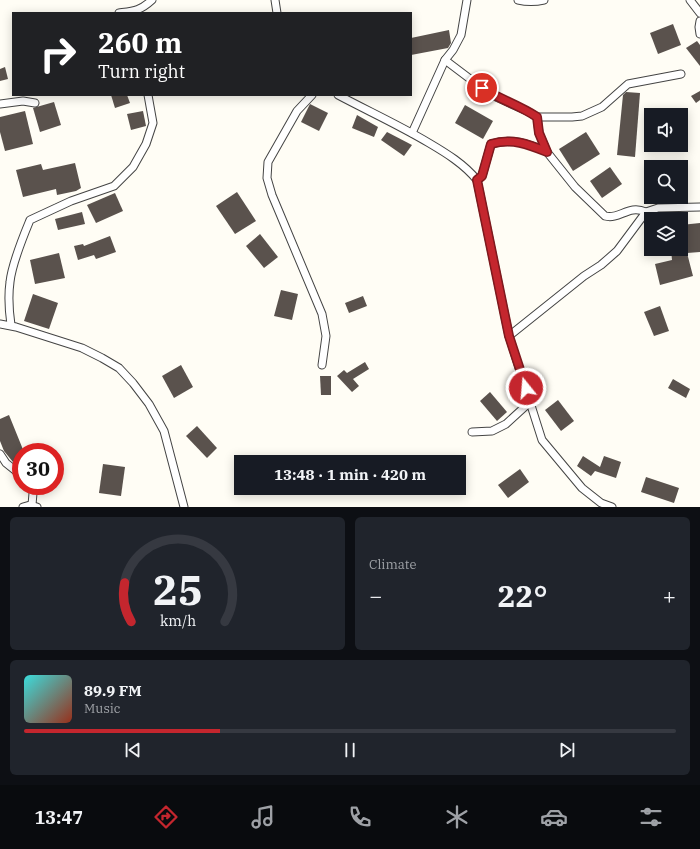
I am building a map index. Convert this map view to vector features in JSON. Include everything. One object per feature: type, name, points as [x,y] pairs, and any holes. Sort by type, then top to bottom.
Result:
[{"type":"street","points":[[128,12],[143,10],[152,0]]},
{"type":"street","points":[[275,0],[277,12]]},
{"type":"street","points":[[412,133],[445,60],[454,50],[461,35],[467,0]]},
{"type":"street","points":[[518,0],[536,2],[544,0]]},
{"type":"street","points":[[690,0],[700,13]]},
{"type":"street","points":[[700,21],[700,34]]},
{"type":"street","points":[[445,60],[486,91],[537,117],[572,118],[582,116],[602,107],[628,84],[682,74]]},
{"type":"street","points":[[11,325],[9,308],[10,281],[30,220],[71,201],[114,186],[132,167],[146,144],[153,123],[148,96]]},
{"type":"street","points":[[311,96],[298,111],[268,162],[267,178],[275,202],[322,314],[326,336],[322,365]]},
{"type":"street","points":[[340,96],[412,133],[448,154],[469,170],[477,180],[509,336],[542,440],[582,488],[601,503],[612,507]]},
{"type":"street","points":[[0,104],[23,101],[35,103]]},
{"type":"street","points":[[537,117],[539,133],[547,152],[575,187],[605,216],[612,216],[637,209],[646,212],[658,208],[700,207]]},
{"type":"street","points":[[477,180],[482,176],[491,144],[517,141],[529,144],[547,152]]},
{"type":"street","points":[[509,336],[617,251],[644,215]]},
{"type":"street","points":[[0,324],[11,325],[82,348],[119,368],[149,404],[164,431],[184,507]]},
{"type":"street","points":[[472,432],[492,431],[499,428],[506,424],[530,402]]},
{"type":"street","points":[[0,454],[6,463],[12,468]]},
{"type":"street","points":[[23,507],[35,506],[34,495]]},
{"type":"building","points":[[673,24],[681,45],[658,54],[650,33]]},
{"type":"building","points":[[449,30],[451,43],[448,48],[412,55],[412,38]]},
{"type":"building","points":[[697,41],[700,45],[700,66],[686,48]]},
{"type":"building","points":[[5,67],[8,79],[0,81],[0,69]]},
{"type":"building","points":[[700,91],[700,100],[696,103],[691,96]]},
{"type":"building","points":[[626,92],[640,93],[635,157],[617,155],[623,95]]},
{"type":"building","points":[[111,96],[127,96],[130,103],[115,108]]},
{"type":"building","points":[[54,102],[61,125],[40,132],[33,108]]},
{"type":"building","points":[[310,104],[328,113],[319,131],[301,122]]},
{"type":"building","points":[[465,105],[493,121],[483,139],[455,123]]},
{"type":"building","points":[[25,111],[33,144],[5,151],[0,132],[0,117]]},
{"type":"building","points":[[143,111],[146,126],[131,130],[127,114]]},
{"type":"building","points":[[357,115],[378,127],[374,137],[352,128]]},
{"type":"building","points":[[387,132],[412,145],[404,156],[381,140]]},
{"type":"building","points":[[586,132],[600,154],[573,171],[559,149]]},
{"type":"building","points":[[75,163],[81,188],[76,191],[57,195],[56,189],[23,197],[16,170],[41,164],[43,170]]},
{"type":"building","points":[[610,167],[622,184],[602,198],[590,181]]},
{"type":"building","points":[[237,192],[256,221],[235,234],[216,206]]},
{"type":"building","points":[[115,193],[123,211],[96,223],[87,205]]},
{"type":"building","points":[[82,212],[85,224],[58,230],[55,219]]},
{"type":"building","points":[[700,223],[700,252],[688,253],[688,224]]},
{"type":"building","points":[[260,234],[278,257],[264,268],[246,246]]},
{"type":"building","points":[[110,236],[116,252],[96,259],[94,255],[78,260],[74,246],[83,244],[84,246]]},
{"type":"building","points":[[59,253],[65,278],[35,284],[30,260]]},
{"type":"building","points":[[672,256],[688,256],[693,276],[660,285],[655,264],[672,260]]},
{"type":"building","points":[[281,290],[298,294],[292,320],[274,316]]},
{"type":"building","points":[[33,294],[58,303],[49,329],[24,321]]},
{"type":"building","points":[[363,296],[367,306],[349,313],[345,303]]},
{"type":"building","points":[[660,306],[669,331],[654,336],[644,312]]},
{"type":"building","points":[[365,362],[369,369],[353,379],[359,386],[352,392],[337,376],[344,370],[347,373]]},
{"type":"building","points":[[181,365],[193,387],[174,398],[162,376]]},
{"type":"building","points":[[320,376],[331,376],[331,395],[321,395]]},
{"type":"building","points":[[673,379],[690,389],[686,398],[668,388]]},
{"type":"building","points":[[490,392],[507,412],[497,421],[480,401]]},
{"type":"building","points":[[558,400],[574,421],[561,431],[545,410]]},
{"type":"building","points":[[9,415],[20,443],[12,443],[12,461],[4,451],[0,441],[0,419]]},
{"type":"building","points":[[197,426],[217,448],[207,458],[186,436]]},
{"type":"building","points":[[583,456],[600,467],[604,456],[621,462],[616,478],[595,471],[591,476],[577,466]]},
{"type":"building","points":[[103,464],[125,467],[121,496],[99,493]]},
{"type":"building","points":[[520,469],[529,482],[508,498],[498,485]]},
{"type":"building","points":[[646,477],[679,488],[674,503],[641,492]]},
{"type":"route","points":[[482,88],[496,97],[537,117],[539,133],[547,152],[529,144],[517,141],[491,144],[482,176],[477,180],[509,336],[526,388]]}]
